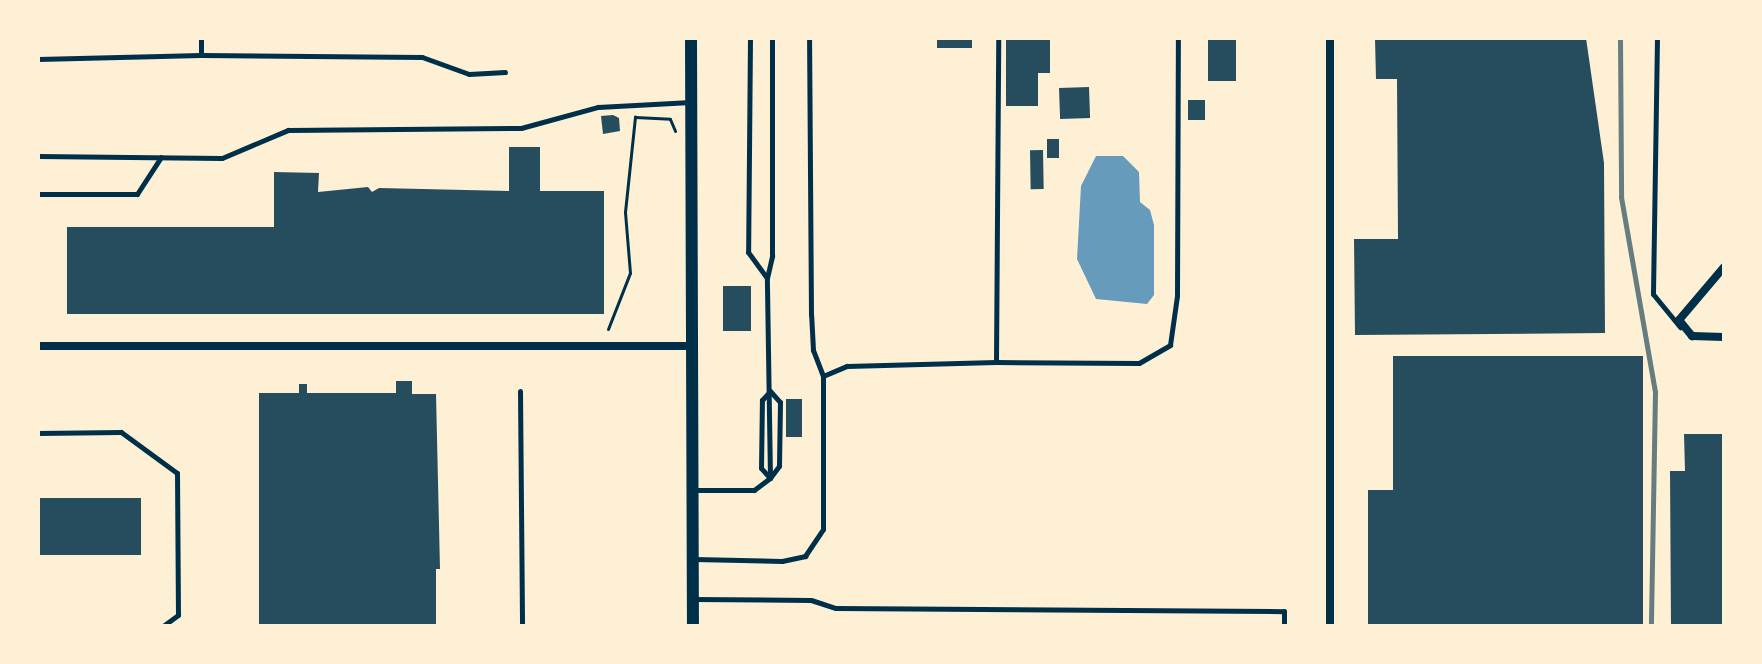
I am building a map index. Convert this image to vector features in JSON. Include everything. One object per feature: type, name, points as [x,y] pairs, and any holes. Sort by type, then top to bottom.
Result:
[{"type":"street","points":[[691,38],[693,626]]},
{"type":"street","points":[[1330,38],[1330,626]]},
{"type":"street","points":[[1724,267],[1686,306],[1680,327],[1692,336],[1724,337]]},
{"type":"street","points":[[38,346],[693,346]]},
{"type":"lane","points":[[201,38],[201,55]]},
{"type":"lane","points":[[750,38],[748,252],[767,278]]},
{"type":"lane","points":[[693,490],[754,490],[770,478],[779,466],[780,402],[770,391],[767,278],[772,256],[772,38]]},
{"type":"lane","points":[[693,559],[782,561],[805,556],[818,543],[825,492],[823,376],[813,350],[811,315],[809,38]]},
{"type":"lane","points":[[996,362],[998,38]]},
{"type":"lane","points":[[823,376],[847,366],[996,362],[1139,363],[1170,345],[1177,296],[1178,38]]},
{"type":"lane","points":[[1657,38],[1653,294],[1680,327]]},
{"type":"lane","points":[[38,59],[201,55],[422,57],[469,74],[505,72]]},
{"type":"lane","points":[[38,156],[222,158],[288,130],[521,128],[598,107],[692,101]]},
{"type":"lane","points":[[38,194],[137,194],[161,157]]},
{"type":"lane","points":[[520,391],[522,626]]},
{"type":"lane","points":[[770,391],[762,400],[761,468],[770,478]]},
{"type":"lane","points":[[38,433],[121,432],[177,473],[178,615],[163,626]]},
{"type":"lane","points":[[693,599],[811,600],[836,608],[1284,611],[1284,626]]},
{"type":"path","points":[[608,329],[630,273],[625,212],[635,117],[670,119],[675,131]]},
{"type":"water","points":[[1096,156],[1123,156],[1139,172],[1140,202],[1150,210],[1154,225],[1154,295],[1147,304],[1096,299],[1077,259],[1081,186]]},
{"type":"building","points":[[937,38],[972,38],[972,48],[937,48]]},
{"type":"building","points":[[1006,38],[1050,38],[1050,73],[1038,73],[1038,106],[1006,106]]},
{"type":"building","points":[[1208,38],[1236,38],[1236,81],[1208,81]]},
{"type":"building","points":[[1586,38],[1604,163],[1605,333],[1355,335],[1354,239],[1398,239],[1397,79],[1376,79],[1375,39]]},
{"type":"building","points":[[1089,87],[1090,118],[1060,119],[1059,88]]},
{"type":"building","points":[[1188,100],[1205,100],[1205,120],[1188,120]]},
{"type":"building","points":[[601,116],[619,118],[620,131],[603,134]]},
{"type":"building","points":[[1047,139],[1059,139],[1059,158],[1047,158]]},
{"type":"building","points":[[509,147],[540,147],[540,191],[604,191],[604,314],[67,314],[67,227],[274,227],[274,172],[319,173],[318,192],[368,187],[372,192],[379,188],[509,191]]},
{"type":"building","points":[[1030,150],[1043,150],[1044,189],[1031,189]]},
{"type":"building","points":[[723,286],[751,286],[751,331],[723,331]]},
{"type":"building","points":[[1393,356],[1643,356],[1643,626],[1368,626],[1368,490],[1393,490]]},
{"type":"building","points":[[396,381],[412,381],[412,394],[436,394],[440,569],[436,569],[436,626],[259,626],[259,393],[299,393],[299,384],[307,384],[307,393],[396,393]]},
{"type":"building","points":[[786,399],[802,399],[802,437],[786,437]]},
{"type":"building","points":[[1684,434],[1724,434],[1724,626],[1671,626],[1670,471],[1685,471]]},
{"type":"building","points":[[38,498],[141,498],[141,555],[38,555]]},
{"type":"railway","points":[[1620,38],[1621,197],[1655,392],[1651,626]]}]
